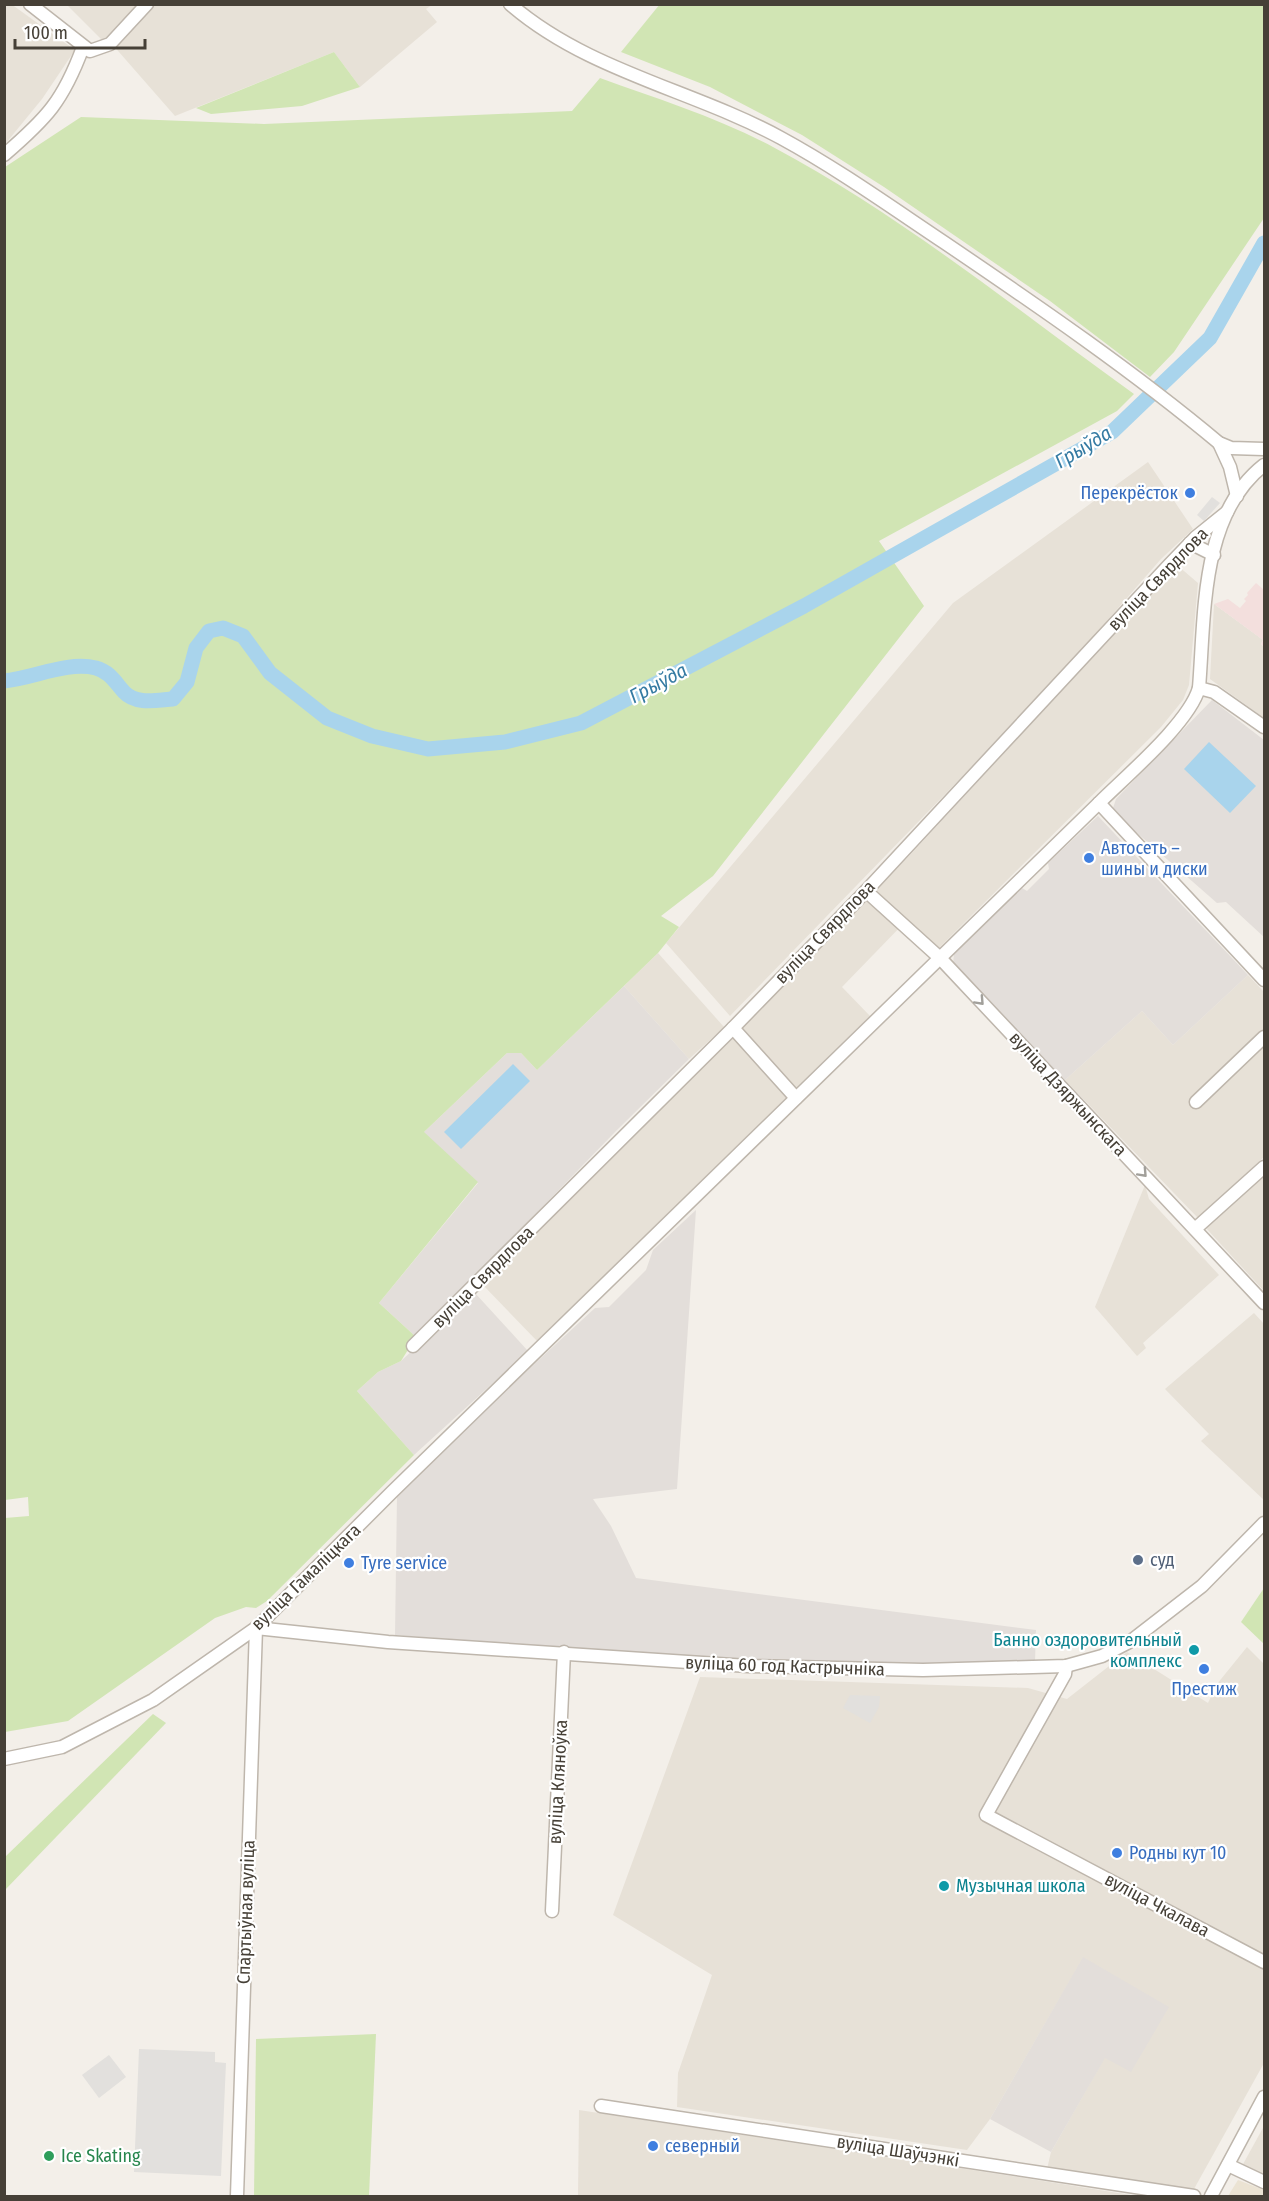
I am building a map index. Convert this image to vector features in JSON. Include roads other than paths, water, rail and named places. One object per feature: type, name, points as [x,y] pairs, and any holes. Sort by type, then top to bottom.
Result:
[{"type":"street","points":[[30,4],[90,51],[110,44],[147,4]]},
{"type":"street","points":[[510,4],[555,38],[780,137],[848,178],[979,265],[1185,415],[1219,443],[1232,448],[1264,449]]},
{"type":"street","points":[[4,155],[44,120],[58,101],[83,47]]},
{"type":"street","points":[[1219,443],[1230,467],[1237,496]]},
{"type":"street","name":"вуліца Свярдлова","points":[[561,1327],[1099,803],[1181,719],[1195,700],[1198,688],[1214,555],[1228,510],[1260,468]]},
{"type":"street","name":"вуліца Свярдлова","points":[[413,1346],[733,1028],[866,891],[1190,543],[1228,510]]},
{"type":"street","points":[[1190,543],[1214,555]]},
{"type":"street","points":[[1198,688],[1214,692],[1264,728]]},
{"type":"street","points":[[1099,803],[1264,980]]},
{"type":"street","name":"вуліца Дзяржынскага","points":[[866,891],[940,958],[1264,1303]]},
{"type":"street","points":[[733,1028],[796,1098]]},
{"type":"street","points":[[1196,1102],[1264,1037]]},
{"type":"street","points":[[1195,1229],[1264,1167]]},
{"type":"street","name":"вуліца Гамаліцкага","points":[[4,1759],[62,1747],[153,1700],[256,1628],[561,1327]]},
{"type":"street","name":"вуліца 60 год Кастрычніка","points":[[256,1628],[388,1642],[748,1666],[865,1670],[1066,1666],[1102,1656],[1131,1641],[1155,1624],[1202,1586],[1264,1523]]},
{"type":"street","name":"Спартыўная вуліца","points":[[237,2196],[256,1628]]},
{"type":"street","name":"вуліца Кляноўка","points":[[552,1911],[564,1652]]},
{"type":"street","name":"вуліца Чкалава","points":[[1066,1666],[1065,1674],[986,1815],[1264,1962]]},
{"type":"street","points":[[1211,2196],[1264,2097]]},
{"type":"street","name":"вуліца Шаўчэнкі","points":[[601,2106],[1194,2196]]},
{"type":"street","points":[[1228,2165],[1264,2182]]},
{"type":"water","points":[[1209,742],[1256,786],[1230,813],[1184,769]]},
{"type":"water","points":[[513,1064],[530,1081],[461,1149],[444,1132]]},
{"type":"waterway","name":"Грыўда","points":[[4,681],[62,668],[85,666],[105,672],[134,699],[147,701],[173,699],[187,682],[196,648],[209,631],[223,628],[243,636],[270,673],[327,718],[372,736],[428,749],[505,742],[581,723],[804,606],[1112,432],[1210,338],[1264,243]]},
{"type":"place","name":"Перекрёсток","points":[[1190,493]]},
{"type":"place","name":"Автосеть – шины и диски","points":[[1089,858]]},
{"type":"place","name":"суд","points":[[1138,1560]]},
{"type":"place","name":"Tyre service","points":[[349,1563]]},
{"type":"place","name":"Банно оздоровительный комплекс","points":[[1194,1650]]},
{"type":"place","name":"Престиж","points":[[1204,1669]]},
{"type":"place","name":"Родны кут 10","points":[[1117,1853]]},
{"type":"place","name":"Музычная школа","points":[[944,1886]]},
{"type":"place","name":"северный","points":[[653,2146]]},
{"type":"place","name":"Ice Skating","points":[[49,2156]]}]
